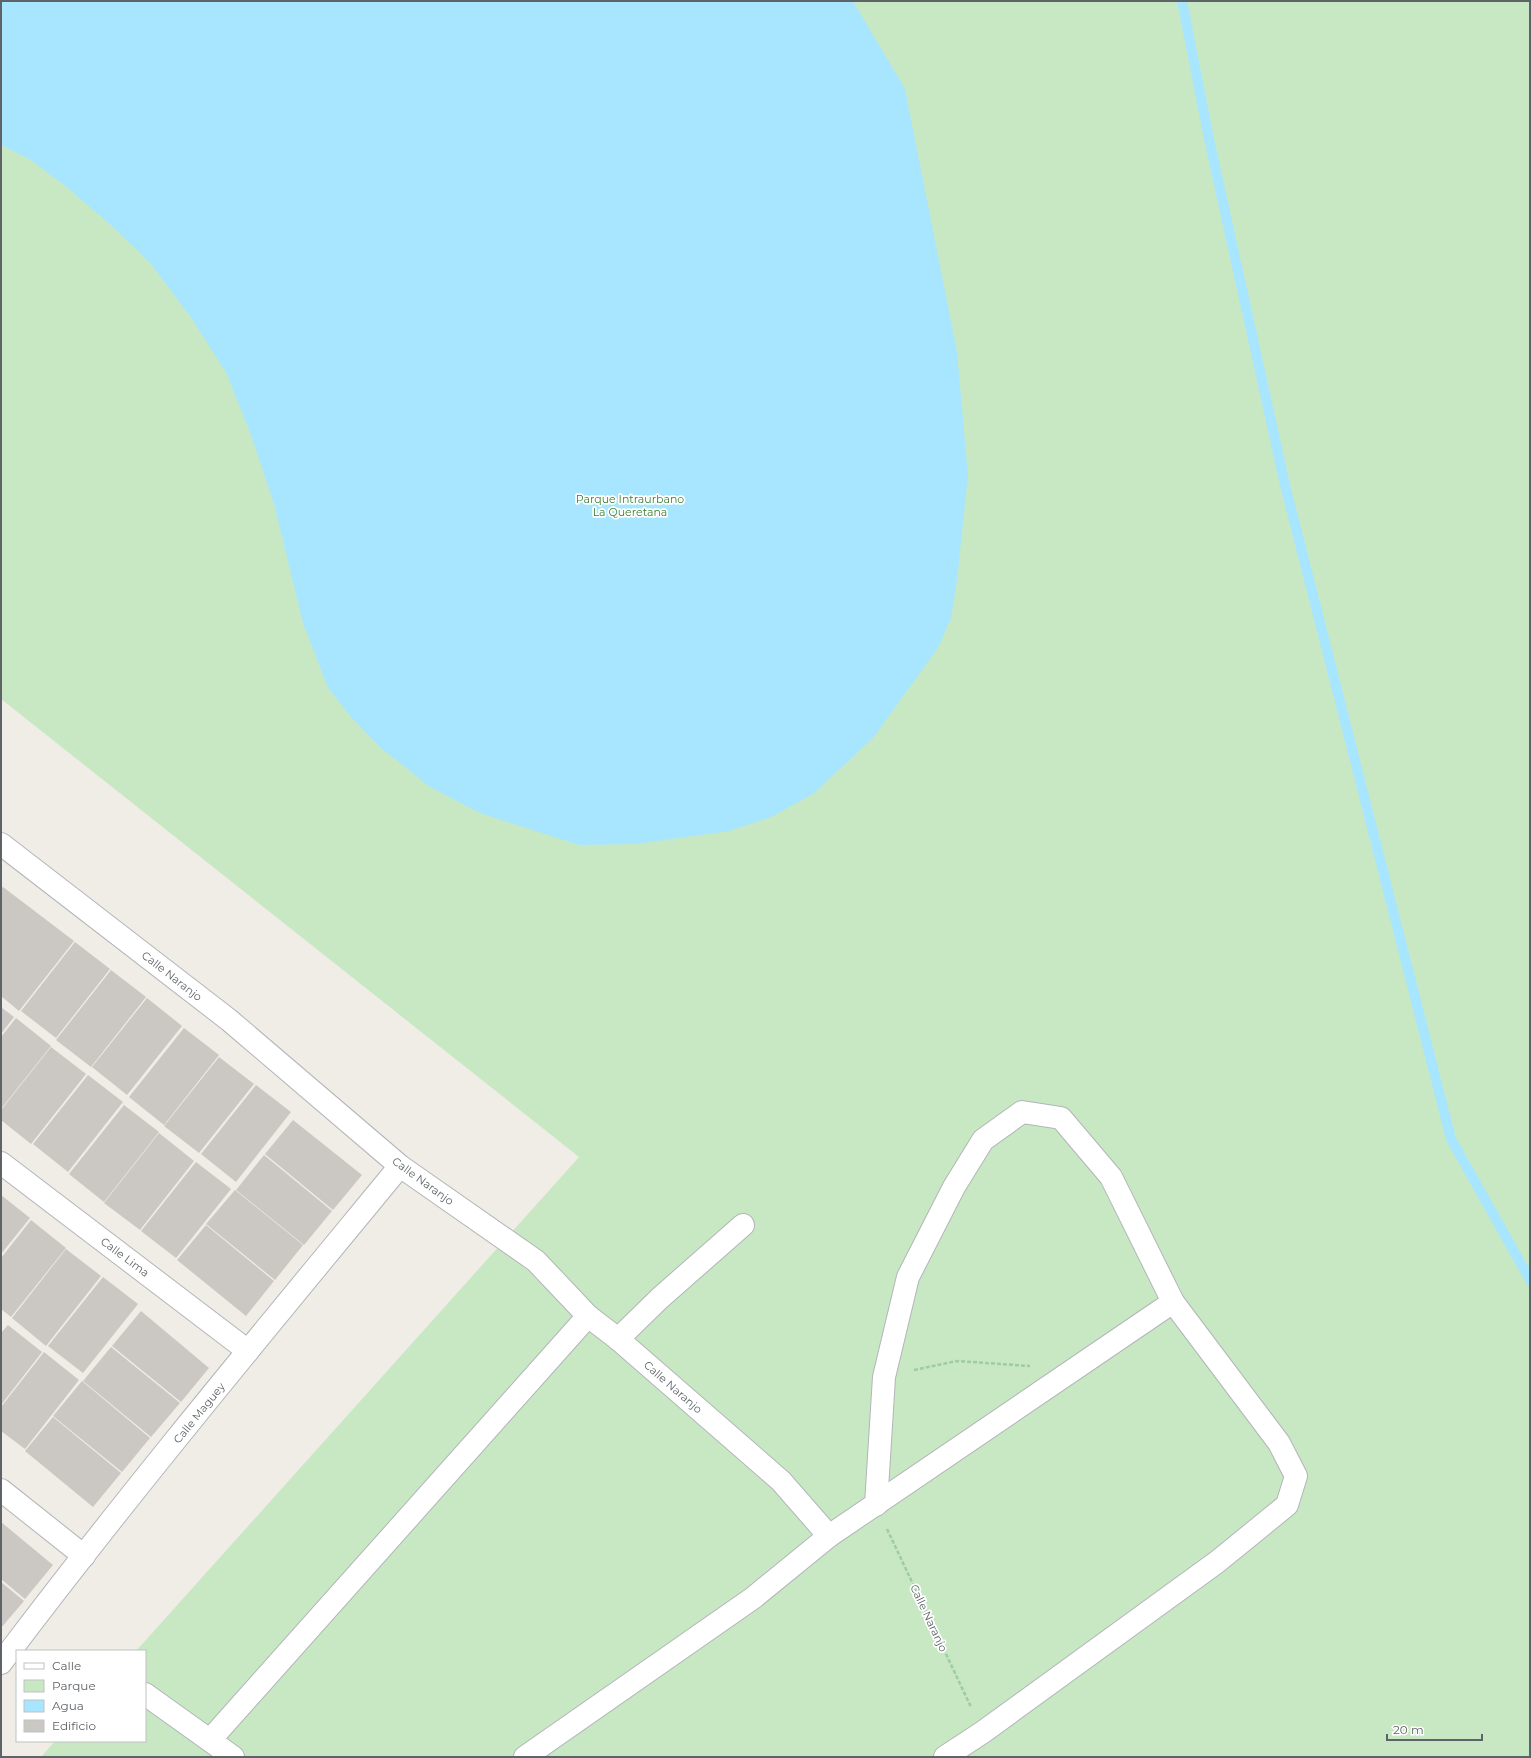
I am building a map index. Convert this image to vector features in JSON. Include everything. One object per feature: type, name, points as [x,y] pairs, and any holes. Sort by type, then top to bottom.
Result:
[{"type":"street","name":"Calle Naranjo","points":[[1,844],[229,1020],[400,1166],[536,1261],[588,1316],[618,1339],[781,1482],[829,1536]]},
{"type":"street","points":[[876,1505],[884,1377],[908,1277],[954,1186],[983,1140],[1022,1112],[1061,1118],[1111,1177],[1173,1302],[1279,1443],[1296,1476],[1287,1505],[1217,1562],[983,1732],[945,1757]]},
{"type":"street","name":"Calle Lima","points":[[1,1163],[248,1351]]},
{"type":"street","name":"Calle Maguey","points":[[1,1663],[84,1556],[248,1351],[400,1166]]},
{"type":"street","points":[[618,1339],[660,1298],[743,1225]]},
{"type":"street","points":[[525,1757],[753,1598],[829,1536],[1173,1302]]},
{"type":"street","points":[[210,1740],[588,1316]]},
{"type":"street","points":[[1,1490],[84,1556]]},
{"type":"street","points":[[146,1695],[233,1757]]},
{"type":"path","points":[[884,1377],[957,1361],[1075,1368]]},
{"type":"path","name":"Calle Naranjo","points":[[876,1505],[983,1732]]},
{"type":"green space","name":"Parque Intraurbano La Queretana","points":[[1,1],[1530,1],[1530,1757],[41,1757],[54,1742],[146,1742],[146,1650],[137,1650],[579,1157],[1,699]]},
{"type":"water","points":[[1,1],[853,1],[905,89],[957,352],[968,475],[957,580],[951,618],[938,648],[873,738],[813,794],[771,817],[729,831],[636,844],[579,845],[480,813],[430,787],[381,748],[351,717],[328,688],[303,623],[274,504],[252,438],[227,374],[192,319],[151,264],[113,227],[69,189],[31,160],[1,145]]},
{"type":"building","points":[[3,887],[74,941],[19,1011],[1,996],[1,889]]},
{"type":"building","points":[[75,942],[110,969],[56,1038],[21,1011]]},
{"type":"building","points":[[111,970],[146,997],[91,1067],[56,1040]]},
{"type":"building","points":[[147,998],[182,1026],[127,1095],[92,1067]]},
{"type":"building","points":[[1,1007],[14,1017],[1,1034]]},
{"type":"building","points":[[16,1018],[51,1046],[1,1109],[1,1037]]},
{"type":"building","points":[[184,1028],[219,1055],[164,1125],[129,1097]]},
{"type":"building","points":[[51,1047],[86,1074],[31,1144],[1,1120],[1,1110]]},
{"type":"building","points":[[219,1057],[254,1084],[199,1153],[164,1126]]},
{"type":"building","points":[[88,1075],[123,1102],[68,1172],[33,1144]]},
{"type":"building","points":[[256,1085],[291,1112],[236,1182],[201,1154]]},
{"type":"building","points":[[124,1105],[159,1132],[104,1202],[69,1174]]},
{"type":"building","points":[[293,1120],[362,1175],[333,1210],[265,1154]]},
{"type":"building","points":[[159,1133],[194,1161],[140,1230],[104,1203]]},
{"type":"building","points":[[264,1155],[332,1211],[304,1245],[236,1190]]},
{"type":"building","points":[[196,1162],[231,1189],[176,1258],[141,1231]]},
{"type":"building","points":[[235,1190],[303,1245],[275,1280],[206,1224]]},
{"type":"building","points":[[1,1195],[30,1218],[1,1254]]},
{"type":"building","points":[[31,1220],[66,1248],[11,1317],[1,1309],[1,1258]]},
{"type":"building","points":[[206,1225],[274,1281],[246,1316],[177,1260]]},
{"type":"building","points":[[66,1249],[101,1276],[46,1346],[12,1318]]},
{"type":"building","points":[[103,1277],[138,1304],[83,1373],[48,1346]]},
{"type":"building","points":[[141,1311],[209,1368],[181,1402],[112,1346]]},
{"type":"building","points":[[8,1325],[42,1352],[1,1405],[1,1333]]},
{"type":"building","points":[[111,1347],[180,1403],[151,1437],[83,1381]]},
{"type":"building","points":[[44,1352],[79,1380],[25,1449],[1,1431],[1,1407]]},
{"type":"building","points":[[82,1381],[150,1438],[122,1472],[53,1416]]},
{"type":"building","points":[[53,1417],[121,1473],[93,1507],[25,1451]]},
{"type":"building","points":[[1,1522],[53,1565],[25,1599],[1,1579]]},
{"type":"building","points":[[1,1582],[24,1601],[1,1628]]},
{"type":"waterway","points":[[1182,1],[1209,139],[1285,485],[1451,1139],[1530,1280]]}]
